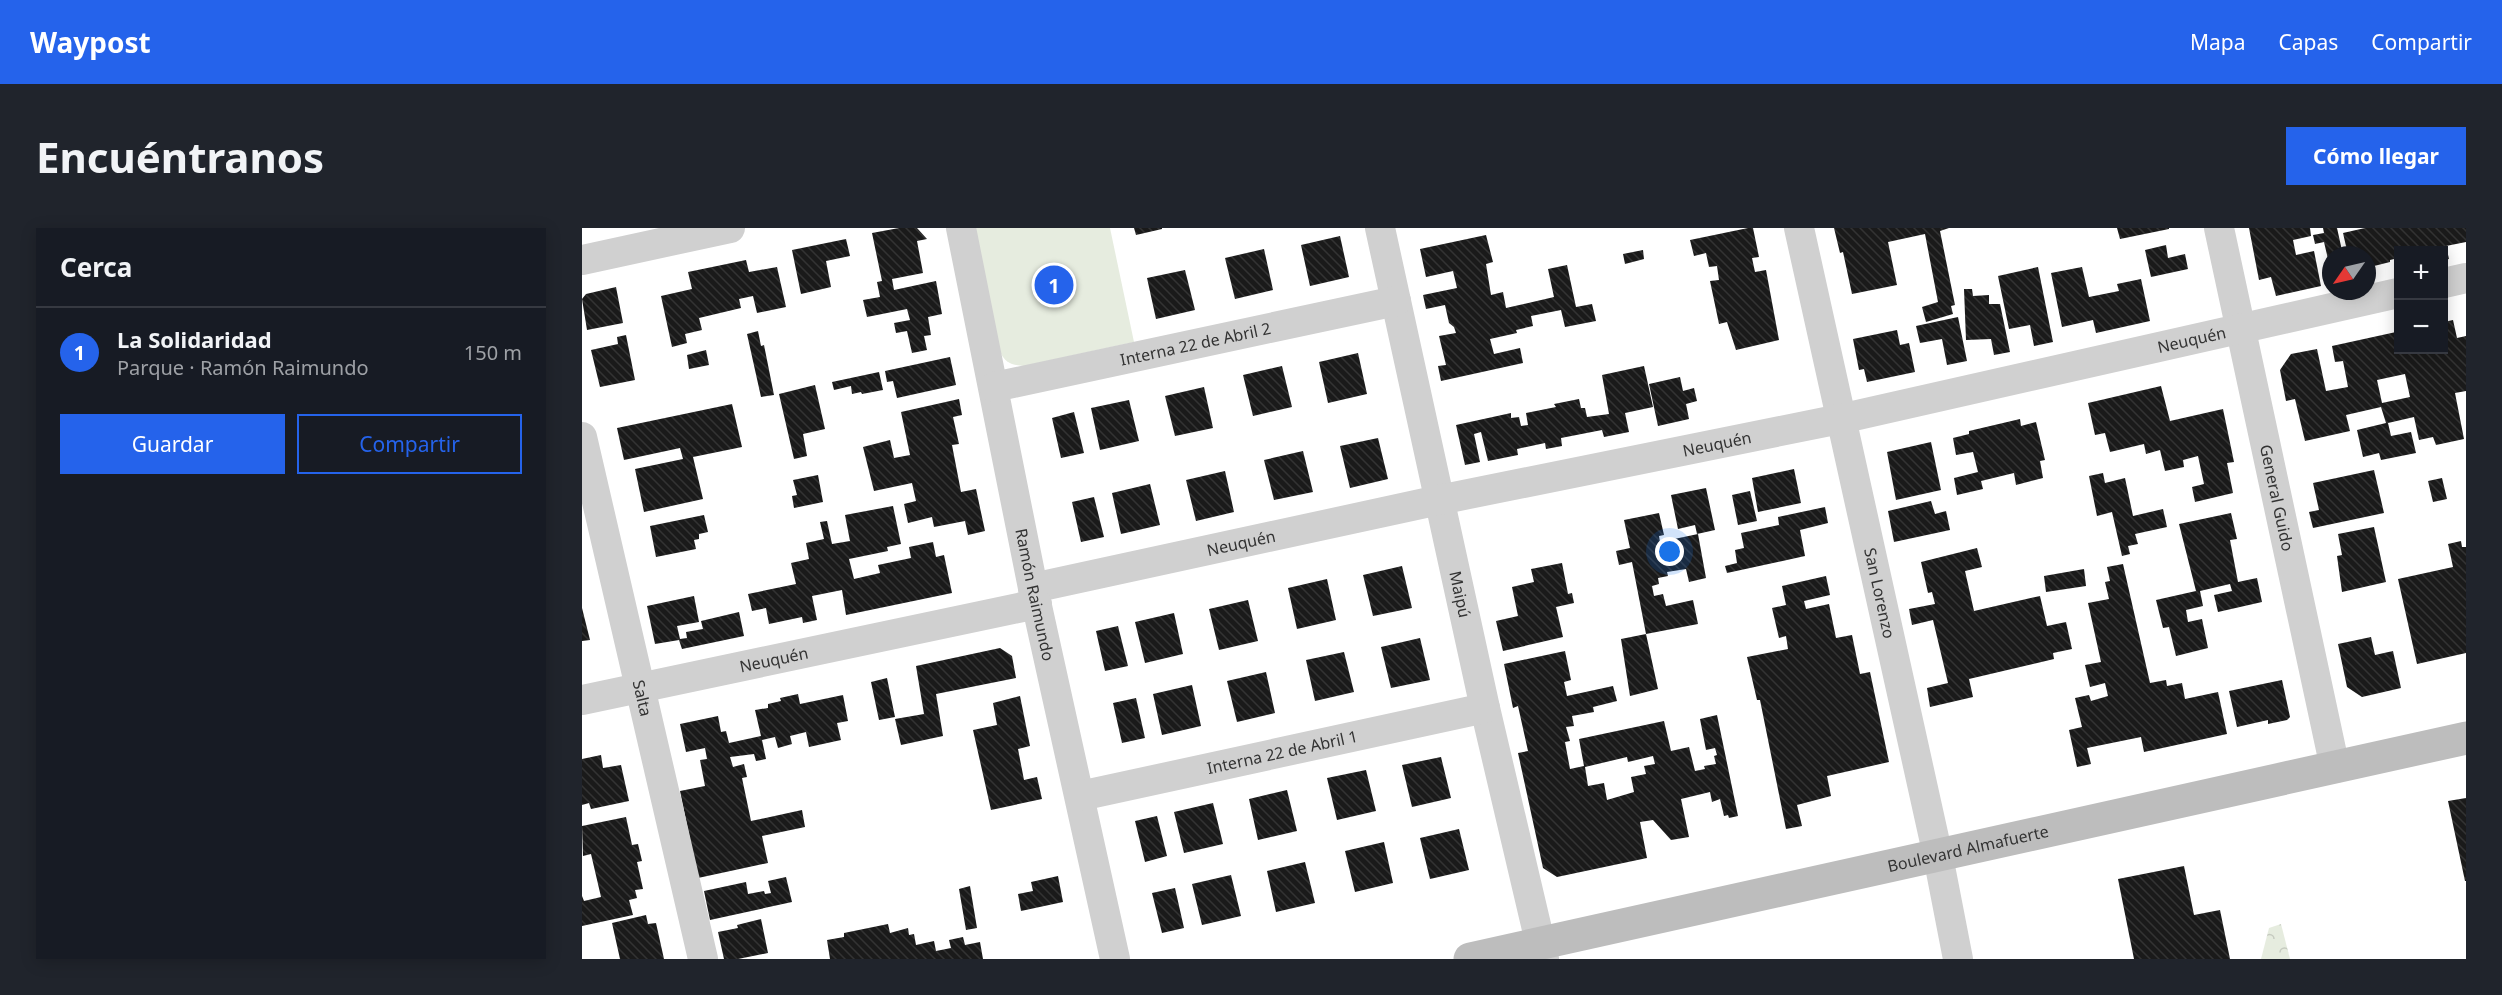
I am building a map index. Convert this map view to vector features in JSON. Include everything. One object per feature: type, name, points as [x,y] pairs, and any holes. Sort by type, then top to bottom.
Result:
[{"type":"main road","name":"Boulevard Almafuerte","points":[[1470,959],[1543,951],[1938,856],[2466,738]]},
{"type":"street","points":[[582,260],[730,228]]},
{"type":"street","name":"Ramón Raimundo","points":[[961,228],[1035,596],[1115,959]]},
{"type":"street","name":"Maipú","points":[[1380,228],[1485,708],[1543,951]]},
{"type":"street","name":"San Lorenzo","points":[[1799,228],[1938,856],[1958,959]]},
{"type":"street","name":"General Guido","points":[[2219,228],[2335,768]]},
{"type":"street","points":[[2448,282],[2466,278]]},
{"type":"street","name":"Neuquén","points":[[582,700],[1439,500],[1840,419],[2394,294]]},
{"type":"street","name":"Interna 22 de Abril 2","points":[[994,387],[1396,301]]},
{"type":"street","name":"Salta","points":[[582,437],[703,959]]},
{"type":"street","name":"Interna 22 de Abril 1","points":[[1080,796],[1485,708]]},
{"type":"green space","points":[[974,228],[1110,228],[1134,342],[1024,366],[1009,362],[999,350]]},
{"type":"green space","points":[[2281,924],[2290,959],[2261,959],[2269,928]]},
{"type":"building","points":[[899,228],[917,228],[927,239],[917,241],[923,273],[892,279],[894,290],[936,281],[942,314],[928,317],[931,335],[924,336],[927,350],[912,353],[907,331],[896,333],[894,323],[910,320],[907,309],[867,317],[863,300],[880,297],[877,282],[882,281],[872,233]]},
{"type":"building","points":[[1134,228],[1162,228],[1162,229],[1136,235]]},
{"type":"building","points":[[1753,228],[1759,257],[1752,258],[1755,272],[1766,270],[1779,340],[1736,350],[1727,322],[1719,324],[1710,281],[1719,280],[1717,266],[1709,267],[1706,253],[1694,256],[1690,240]]},
{"type":"building","points":[[1834,228],[1949,228],[1940,231],[1955,305],[1951,306],[1953,314],[1926,322],[1922,307],[1938,302],[1925,234],[1888,242],[1897,285],[1852,294],[1843,252],[1840,253]]},
{"type":"building","points":[[2117,228],[2169,228],[2169,229],[2120,239]]},
{"type":"building","points":[[2249,228],[2310,228],[2311,236],[2293,240],[2296,255],[2314,251],[2321,286],[2276,296],[2271,277],[2259,280]]},
{"type":"building","points":[[2323,228],[2337,228],[2341,246],[2325,246],[2324,242],[2315,244],[2313,235],[2324,233]]},
{"type":"building","points":[[2365,228],[2466,228],[2466,242],[2446,246],[2394,246],[2394,259],[2376,266],[2376,246],[2346,246],[2343,233]]},
{"type":"building","points":[[1486,235],[1493,262],[1486,264],[1491,295],[1503,292],[1506,308],[1554,297],[1548,269],[1567,265],[1576,307],[1592,304],[1596,321],[1565,327],[1561,310],[1531,316],[1533,326],[1516,330],[1517,333],[1490,339],[1494,354],[1520,348],[1523,363],[1441,381],[1438,366],[1446,365],[1439,336],[1456,333],[1454,327],[1449,323],[1445,305],[1426,309],[1423,295],[1457,288],[1453,271],[1426,277],[1420,249]]},
{"type":"building","points":[[1340,236],[1349,277],[1310,286],[1301,245]]},
{"type":"building","points":[[846,239],[850,256],[826,261],[831,287],[801,294],[792,250]]},
{"type":"building","points":[[2166,245],[2168,258],[2185,254],[2188,269],[2151,277],[2145,250]]},
{"type":"building","points":[[1264,249],[1273,290],[1235,299],[1225,258]]},
{"type":"building","points":[[1643,250],[1644,259],[1625,264],[1623,254]]},
{"type":"building","points":[[746,260],[749,272],[777,267],[786,307],[757,313],[753,296],[739,299],[741,308],[699,318],[702,330],[685,334],[687,343],[672,347],[661,296],[692,289],[688,272]]},
{"type":"building","points":[[2038,267],[2053,342],[2034,346],[2030,325],[2009,329],[1998,276]]},
{"type":"building","points":[[2082,267],[2089,297],[2119,291],[2117,284],[2141,279],[2150,321],[2096,333],[2093,320],[2062,327],[2051,273]]},
{"type":"building","points":[[1185,270],[1195,310],[1156,319],[1147,278]]},
{"type":"building","points":[[616,287],[623,323],[587,330],[582,299],[586,294]]},
{"type":"building","points":[[1964,289],[1972,289],[1973,296],[1989,295],[1989,304],[2000,304],[2010,352],[1994,355],[1991,339],[1966,340]]},
{"type":"building","points":[[1958,317],[1967,361],[1947,365],[1942,339],[1920,343],[1916,326]]},
{"type":"building","points":[[2453,320],[2457,338],[2466,336],[2466,391],[2455,393],[2464,439],[2436,445],[2433,437],[2419,440],[2414,417],[2388,423],[2391,436],[2411,432],[2416,453],[2381,460],[2379,453],[2363,457],[2357,430],[2386,423],[2381,407],[2346,415],[2350,431],[2305,441],[2295,399],[2286,401],[2280,370],[2291,354],[2317,349],[2326,391],[2348,387],[2343,361],[2335,362],[2332,346],[2394,332],[2394,354],[2448,354],[2448,321]],"holes":[[[2405,374],[2410,397],[2382,403],[2377,380]]]},
{"type":"building","points":[[1897,330],[1900,345],[1909,343],[1915,372],[1867,382],[1864,369],[1859,370],[1853,339]]},
{"type":"building","points":[[758,331],[761,346],[764,345],[774,395],[761,397],[747,334]]},
{"type":"building","points":[[626,335],[635,380],[600,387],[591,350],[618,344],[617,337]]},
{"type":"building","points":[[706,350],[709,365],[689,369],[687,355]]},
{"type":"building","points":[[1358,353],[1367,394],[1328,403],[1319,362]]},
{"type":"building","points":[[950,357],[956,385],[897,398],[893,381],[887,382],[885,371]]},
{"type":"building","points":[[1282,366],[1292,407],[1253,416],[1243,375]]},
{"type":"building","points":[[1644,366],[1653,407],[1625,413],[1629,432],[1604,437],[1602,430],[1561,438],[1562,446],[1546,449],[1545,443],[1517,449],[1518,455],[1488,461],[1481,432],[1474,434],[1480,462],[1465,465],[1456,425],[1511,413],[1511,418],[1519,417],[1521,426],[1528,425],[1526,413],[1556,407],[1554,404],[1579,399],[1581,408],[1585,408],[1587,417],[1609,414],[1602,375]]},
{"type":"building","points":[[879,372],[883,390],[852,394],[851,386],[834,390],[832,382]]},
{"type":"building","points":[[1680,377],[1683,391],[1694,388],[1697,401],[1686,404],[1689,419],[1658,426],[1649,384]]},
{"type":"building","points":[[815,385],[825,429],[803,434],[807,456],[794,459],[779,394]]},
{"type":"building","points":[[2161,386],[2170,421],[2223,409],[2234,462],[2227,463],[2233,493],[2195,502],[2192,487],[2204,484],[2198,456],[2183,460],[2184,467],[2165,471],[2160,450],[2146,454],[2144,444],[2110,452],[2105,433],[2095,435],[2088,403]]},
{"type":"building","points":[[1204,387],[1213,428],[1175,436],[1165,396]]},
{"type":"building","points":[[959,399],[962,415],[953,417],[959,444],[952,445],[961,492],[976,489],[985,531],[968,535],[965,521],[934,527],[932,517],[908,523],[904,504],[916,501],[912,483],[874,491],[863,447],[890,440],[894,458],[910,455],[901,412]]},
{"type":"building","points":[[1129,400],[1139,441],[1100,450],[1091,408]]},
{"type":"building","points":[[732,404],[742,447],[693,457],[703,499],[644,512],[635,469],[683,459],[680,448],[624,460],[617,428]]},
{"type":"building","points":[[1074,412],[1084,453],[1061,458],[1052,418]]},
{"type":"building","points":[[2020,419],[2021,426],[2036,422],[2045,460],[2040,461],[2043,478],[2016,485],[2014,473],[1981,481],[1983,489],[1957,495],[1954,478],[1978,472],[1973,452],[1956,455],[1953,438],[1969,434],[1969,431]]},
{"type":"building","points":[[1378,438],[1388,479],[1350,488],[1340,446]]},
{"type":"building","points":[[1931,442],[1941,490],[1896,500],[1887,452]]},
{"type":"building","points":[[1303,451],[1313,492],[1274,500],[1264,460]]},
{"type":"building","points":[[1794,469],[1801,503],[1758,512],[1752,478]]},
{"type":"building","points":[[2374,470],[2384,513],[2313,528],[2309,512],[2319,510],[2313,483]]},
{"type":"building","points":[[1225,471],[1234,512],[1196,521],[1186,480]]},
{"type":"building","points":[[2103,473],[2105,483],[2125,478],[2133,516],[2163,509],[2167,527],[2135,534],[2138,544],[2128,546],[2130,554],[2122,556],[2112,512],[2097,516],[2089,476]]},
{"type":"building","points":[[818,475],[823,502],[794,508],[792,496],[797,495],[793,480]]},
{"type":"building","points":[[2442,478],[2447,499],[2433,502],[2428,481]]},
{"type":"building","points":[[1150,484],[1160,525],[1121,534],[1112,493]]},
{"type":"building","points":[[1706,488],[1715,530],[1697,534],[1695,525],[1678,529],[1671,495]]},
{"type":"building","points":[[1750,491],[1757,521],[1738,525],[1732,495]]},
{"type":"building","points":[[1094,497],[1104,537],[1081,542],[1072,502]]},
{"type":"building","points":[[1931,501],[1935,514],[1946,511],[1950,530],[1894,542],[1888,511]]},
{"type":"building","points":[[893,506],[901,544],[887,547],[888,551],[849,559],[854,579],[880,573],[878,565],[911,558],[909,547],[933,542],[936,557],[944,555],[952,593],[846,615],[842,590],[812,596],[817,620],[803,623],[802,617],[769,624],[766,608],[752,611],[748,594],[796,584],[791,563],[809,559],[806,543],[824,539],[820,522],[827,521],[832,544],[850,541],[845,515]]},
{"type":"building","points":[[1825,507],[1828,523],[1800,530],[1805,556],[1727,573],[1725,566],[1737,563],[1735,550],[1744,548],[1741,533],[1779,525],[1778,517]]},
{"type":"building","points":[[1659,513],[1664,535],[1659,536],[1660,542],[1698,534],[1706,578],[1689,582],[1686,569],[1667,572],[1668,576],[1658,578],[1659,584],[1652,586],[1654,596],[1663,594],[1666,606],[1693,600],[1698,624],[1646,634],[1632,562],[1619,565],[1616,551],[1630,548],[1624,520]]},
{"type":"building","points":[[2231,513],[2237,539],[2230,540],[2238,582],[2257,578],[2262,602],[2218,612],[2214,595],[2232,591],[2230,584],[2200,591],[2203,606],[2186,610],[2188,622],[2202,619],[2208,648],[2176,656],[2169,627],[2163,628],[2156,600],[2196,591],[2179,524]]},
{"type":"building","points":[[704,515],[708,532],[699,534],[699,539],[694,540],[696,549],[656,557],[650,526]]},
{"type":"building","points":[[2374,527],[2386,582],[2342,592],[2337,556],[2342,555],[2338,534]]},
{"type":"building","points":[[2461,541],[2462,547],[2466,547],[2466,653],[2417,664],[2398,579],[2453,567],[2448,544]]},
{"type":"building","points":[[1977,548],[1982,567],[1965,571],[1974,611],[2040,596],[2047,626],[2066,622],[2072,649],[2053,653],[2054,659],[1969,679],[1973,697],[1930,707],[1927,688],[1948,683],[1933,620],[1912,625],[1909,609],[1935,604],[1932,592],[1928,593],[1921,562]]},
{"type":"building","points":[[1562,563],[1568,594],[1572,593],[1574,603],[1556,607],[1563,637],[1503,651],[1496,621],[1518,616],[1512,587],[1534,582],[1531,569]]},
{"type":"building","points":[[2123,564],[2150,683],[2166,680],[2167,686],[2182,683],[2185,699],[2218,692],[2227,734],[2144,752],[2141,737],[2087,748],[2091,764],[2077,767],[2069,730],[2082,727],[2075,698],[2089,695],[2091,701],[2108,696],[2105,683],[2090,687],[2085,665],[2101,662],[2088,603],[2109,599],[2105,582],[2110,581],[2107,567]]},
{"type":"building","points":[[1402,566],[1412,608],[1373,616],[1363,575]]},
{"type":"building","points":[[2084,569],[2086,586],[2046,592],[2044,576]]},
{"type":"building","points":[[1826,576],[1830,595],[1804,601],[1806,609],[1829,604],[1836,638],[1852,635],[1860,674],[1870,672],[1889,762],[1827,776],[1831,796],[1797,805],[1802,826],[1786,829],[1760,700],[1757,700],[1747,657],[1788,649],[1786,636],[1779,638],[1772,608],[1786,605],[1782,586]]},
{"type":"building","points":[[1327,579],[1336,620],[1297,629],[1288,588]]},
{"type":"building","points":[[694,596],[699,622],[677,626],[680,639],[687,638],[686,632],[703,629],[701,621],[739,612],[744,636],[682,649],[679,640],[655,644],[647,606]]},
{"type":"building","points":[[1248,600],[1258,641],[1219,650],[1209,609]]},
{"type":"building","points":[[582,608],[590,640],[582,641]]},
{"type":"building","points":[[1174,613],[1183,654],[1145,663],[1135,622]]},
{"type":"building","points":[[1118,626],[1128,666],[1105,671],[1096,631]]},
{"type":"building","points":[[1646,634],[1658,689],[1630,696],[1621,639]]},
{"type":"building","points":[[2371,637],[2375,655],[2393,651],[2401,688],[2362,697],[2347,687],[2338,644]]},
{"type":"building","points":[[1420,638],[1430,680],[1391,688],[1381,647]]},
{"type":"building","points":[[1000,648],[1012,656],[1016,678],[936,694],[943,736],[901,745],[895,719],[924,714],[916,666]]},
{"type":"building","points":[[1565,651],[1571,680],[1564,682],[1567,696],[1613,686],[1617,701],[1593,707],[1594,712],[1572,716],[1574,726],[1566,727],[1570,741],[1565,742],[1570,769],[1584,766],[1579,739],[1664,721],[1671,751],[1689,747],[1695,771],[1705,769],[1704,766],[1716,764],[1714,756],[1717,755],[1715,748],[1706,750],[1700,719],[1717,715],[1738,816],[1729,818],[1728,815],[1724,816],[1720,799],[1712,802],[1710,792],[1681,799],[1689,837],[1671,840],[1653,820],[1640,822],[1647,858],[1557,877],[1543,868],[1518,753],[1528,751],[1518,706],[1513,708],[1504,664]],"holes":[[[1653,756],[1655,764],[1644,766],[1646,774],[1631,777],[1634,792],[1607,800],[1604,783],[1588,786],[1585,767],[1627,757],[1628,762]]]},
{"type":"building","points":[[1344,652],[1354,692],[1315,701],[1306,660]]},
{"type":"building","points":[[1266,672],[1275,713],[1237,722],[1227,681]]},
{"type":"building","points":[[887,678],[895,717],[879,720],[871,682]]},
{"type":"building","points":[[2282,680],[2290,717],[2287,720],[2268,724],[2268,720],[2237,727],[2229,691]]},
{"type":"building","points":[[1192,685],[1201,726],[1162,735],[1153,694]]},
{"type":"building","points":[[798,694],[800,704],[843,695],[848,721],[837,723],[841,740],[809,747],[806,732],[790,736],[792,744],[778,748],[775,737],[762,740],[766,759],[756,761],[754,754],[730,757],[733,767],[744,764],[747,777],[742,778],[751,821],[802,810],[805,827],[762,836],[768,863],[698,878],[680,791],[705,786],[700,760],[707,759],[705,748],[686,752],[680,724],[718,716],[721,732],[726,731],[729,743],[761,736],[755,710],[768,708],[768,704],[781,701],[780,698]]},
{"type":"building","points":[[1020,696],[1030,746],[1018,749],[1024,780],[1037,777],[1042,799],[991,810],[973,730],[997,725],[993,703]]},
{"type":"building","points":[[1136,698],[1145,738],[1122,743],[1113,703]]},
{"type":"building","points":[[601,755],[603,768],[621,765],[629,801],[591,809],[589,803],[582,805],[582,759]]},
{"type":"building","points":[[1441,757],[1451,798],[1412,807],[1402,765]]},
{"type":"building","points":[[1366,770],[1376,811],[1337,820],[1327,778]]},
{"type":"building","points":[[1287,790],[1297,831],[1258,840],[1249,799]]},
{"type":"building","points":[[2466,798],[2466,881],[2465,881],[2448,801]]},
{"type":"building","points":[[1213,803],[1223,844],[1184,853],[1174,812]]},
{"type":"building","points":[[1157,816],[1167,856],[1145,862],[1135,821]]},
{"type":"building","points":[[626,817],[632,845],[638,844],[642,861],[637,862],[643,889],[635,890],[637,898],[629,900],[633,915],[582,926],[582,896],[584,901],[601,897],[591,854],[583,856],[582,826]]},
{"type":"building","points":[[1459,829],[1469,870],[1430,879],[1420,838]]},
{"type":"building","points":[[1384,842],[1393,883],[1355,892],[1345,851]]},
{"type":"building","points":[[1305,862],[1315,903],[1276,912],[1267,871]]},
{"type":"building","points":[[2184,866],[2194,915],[2220,910],[2230,959],[2134,959],[2118,879]]},
{"type":"building","points":[[1231,875],[1241,916],[1202,925],[1192,884]]},
{"type":"building","points":[[1058,876],[1063,902],[1021,911],[1018,894],[1033,891],[1031,882]]},
{"type":"building","points":[[786,877],[792,902],[710,920],[704,891],[746,882],[748,894],[764,891],[765,894],[771,893],[768,881]]},
{"type":"building","points":[[970,886],[977,928],[966,930],[959,889]]},
{"type":"building","points":[[1175,888],[1184,928],[1162,933],[1152,893]]},
{"type":"building","points":[[646,915],[648,924],[656,923],[664,959],[620,959],[612,923]]},
{"type":"building","points":[[761,919],[768,953],[738,959],[724,959],[718,932],[738,928],[737,925]]},
{"type":"building","points":[[888,924],[890,933],[908,928],[909,935],[914,934],[916,945],[934,941],[936,951],[951,948],[949,940],[963,937],[965,945],[980,942],[983,959],[830,959],[827,940],[844,937],[844,933]]},
{"type":"place","name":"La Solidaridad","points":[[1054,285]]}]
